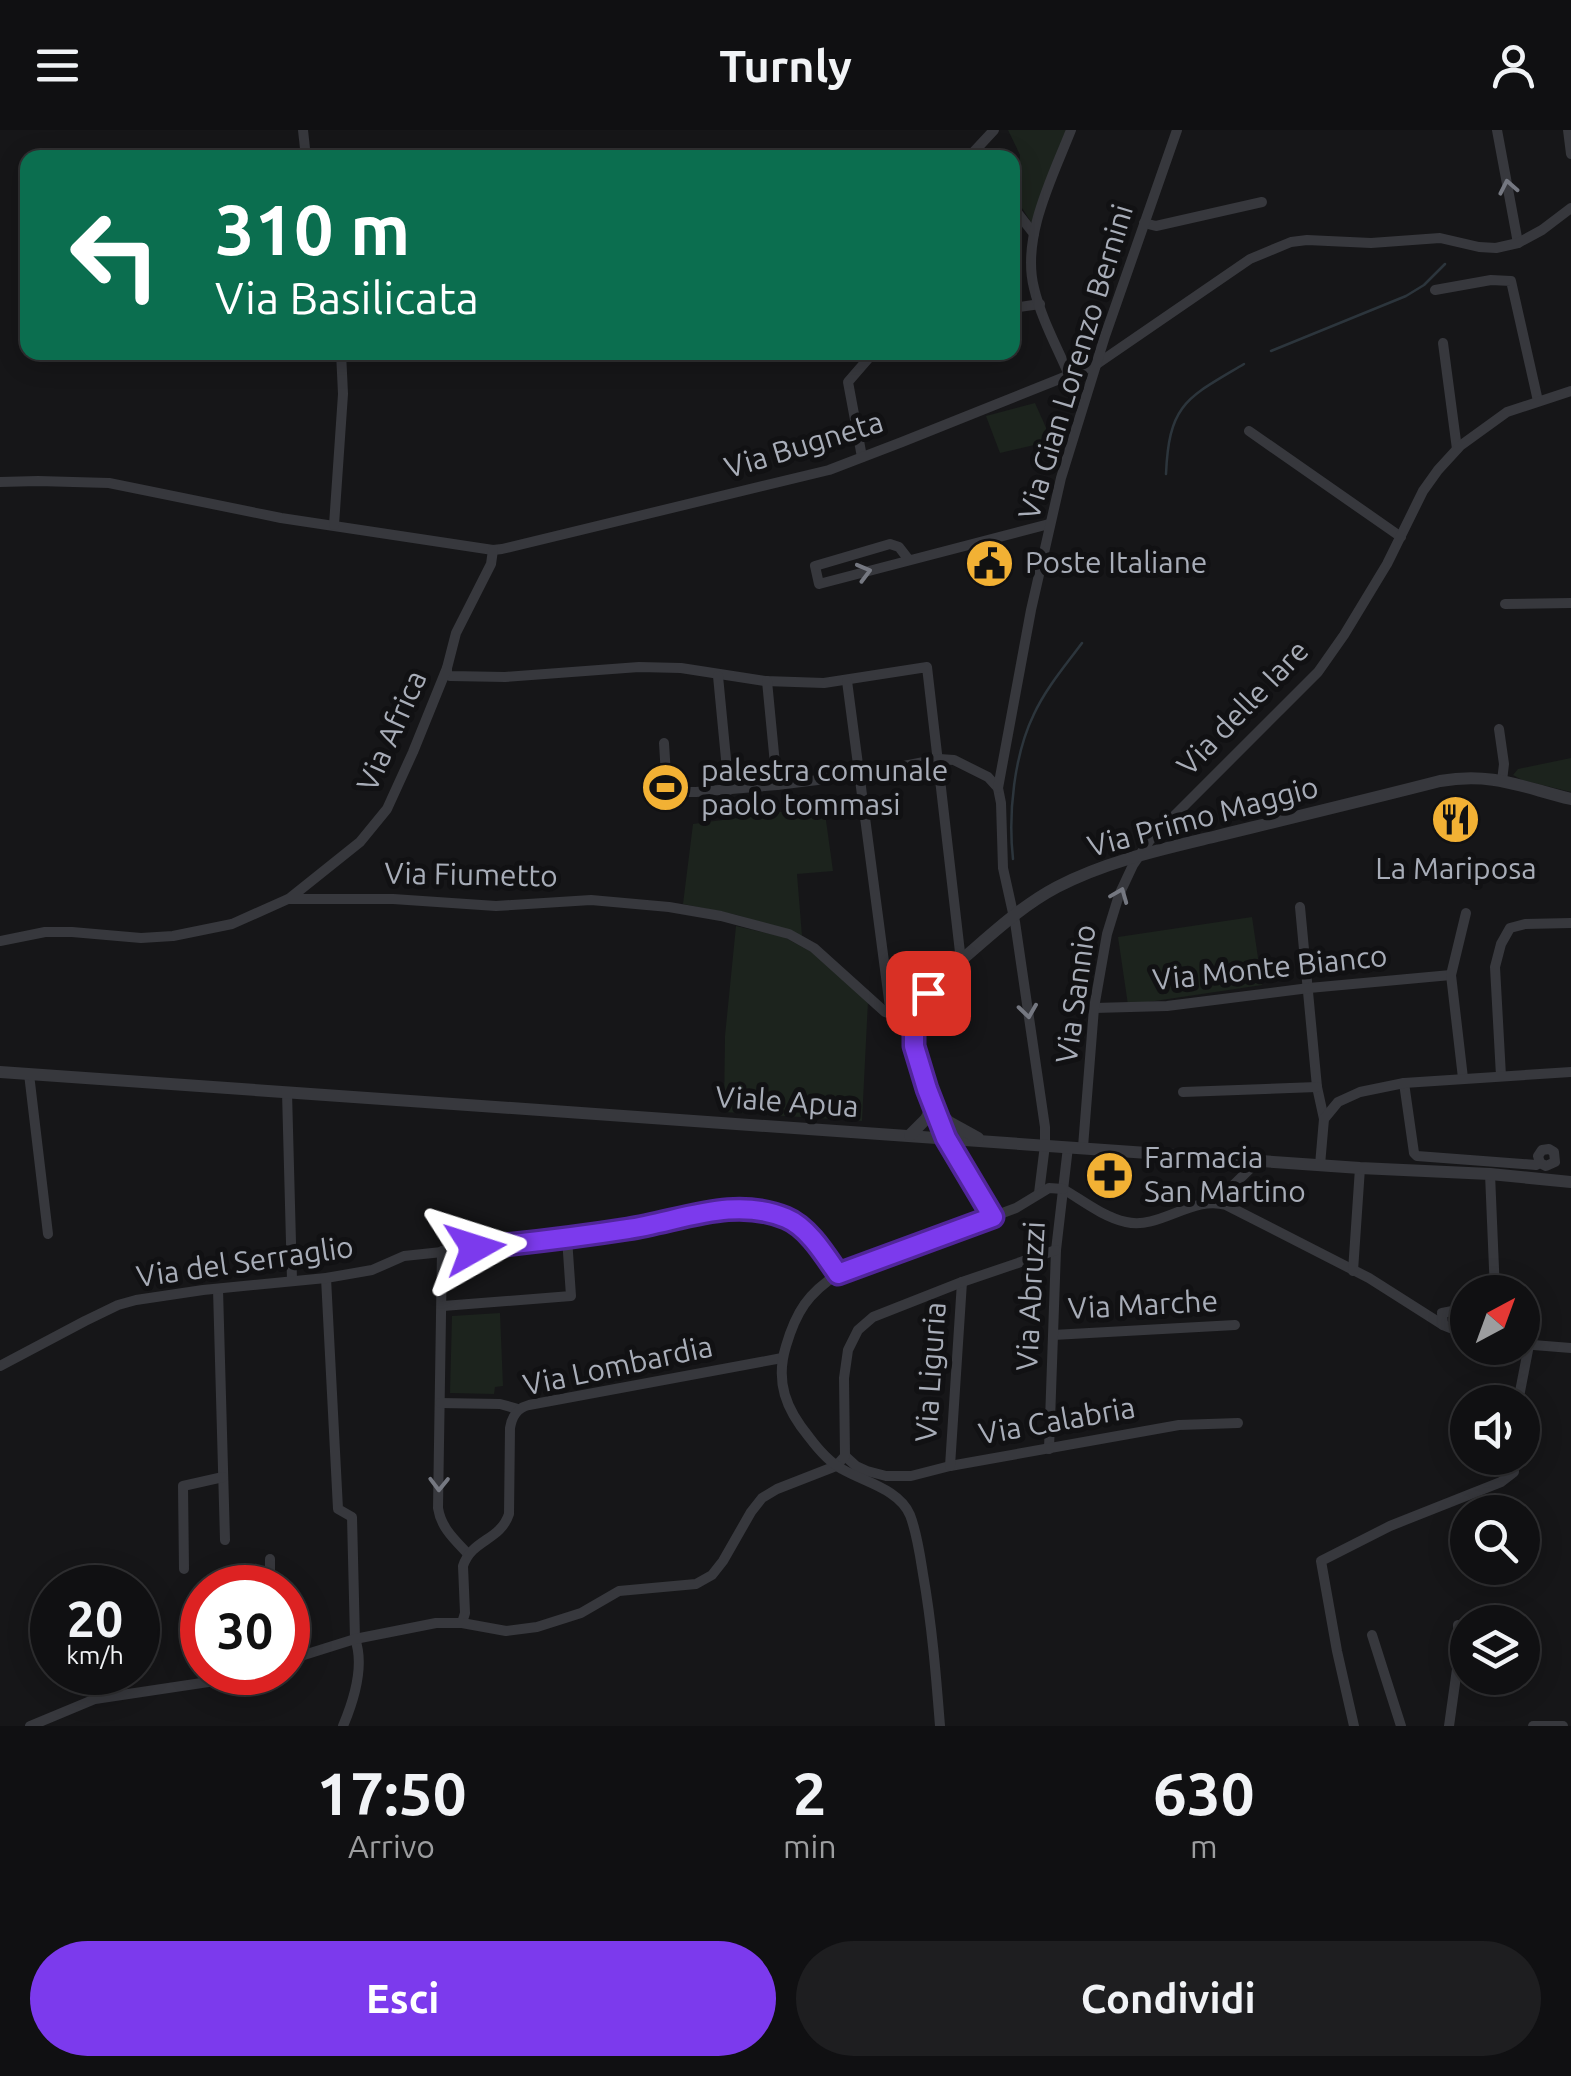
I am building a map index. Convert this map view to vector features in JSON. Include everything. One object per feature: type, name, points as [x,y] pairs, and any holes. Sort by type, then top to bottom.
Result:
[{"type":"street","points":[[975,150],[994,130]]},
{"type":"street","points":[[1069,376],[1033,286],[1034,234],[1071,130]]},
{"type":"street","name":"Via Gian Lorenzo Bernini","points":[[1040,1193],[1045,1127],[1004,868],[998,788],[1049,524],[1071,441],[1177,130]]},
{"type":"street","points":[[1497,130],[1518,243],[1571,208]]},
{"type":"street","points":[[1568,130],[1571,154]]},
{"type":"street","points":[[1144,223],[1156,226],[1262,202]]},
{"type":"street","points":[[1020,216],[1034,234]]},
{"type":"street","name":"Via Bugneta","points":[[0,482],[109,483],[281,518],[493,550],[814,474],[862,457],[1097,364],[1250,260],[1291,242],[1371,244],[1440,238],[1496,248],[1518,243]]},
{"type":"street","points":[[1435,290],[1492,280],[1511,281],[1538,401]]},
{"type":"street","points":[[1020,307],[1040,304]]},
{"type":"street","points":[[1444,343],[1457,449]]},
{"type":"street","points":[[334,525],[343,394],[341,360]]},
{"type":"street","points":[[862,457],[848,382],[867,360]]},
{"type":"street","name":"Via delle Iare","points":[[1142,855],[1150,840],[1318,672],[1387,564],[1423,492],[1457,449],[1507,412],[1571,391]]},
{"type":"street","points":[[1249,431],[1400,537]]},
{"type":"street","points":[[909,560],[890,544],[815,566],[819,584],[1049,524]]},
{"type":"street","name":"Via Africa","points":[[288,899],[360,842],[378,821],[414,752],[447,668],[456,633],[493,550]]},
{"type":"street","points":[[1506,604],[1571,603]]},
{"type":"street","points":[[447,668],[447,674],[455,676],[505,677],[590,669],[681,668],[718,676],[824,684],[928,666],[961,961]]},
{"type":"street","points":[[718,676],[728,790]]},
{"type":"street","points":[[767,681],[777,785]]},
{"type":"street","points":[[847,682],[891,1015]]},
{"type":"street","points":[[1499,729],[1502,780]]},
{"type":"street","points":[[664,742],[667,792],[777,785],[939,759],[974,768],[998,788]]},
{"type":"street","name":"Via Primo Maggio","points":[[914,1022],[928,993],[1012,915],[1081,875],[1142,855],[1440,780],[1474,776],[1502,780],[1571,799]]},
{"type":"street","name":"Via Sannio","points":[[1083,1147],[1094,1008],[1114,910],[1142,855]]},
{"type":"street","name":"Via Fiumetto","points":[[0,941],[45,932],[173,936],[232,924],[288,899],[393,899],[496,906],[592,900],[721,916],[789,934],[805,942],[891,1015],[914,1022]]},
{"type":"street","points":[[1300,907],[1316,1088],[1324,1119],[1320,1165]]},
{"type":"street","points":[[1463,1078],[1452,974],[1466,913]]},
{"type":"street","points":[[1500,1076],[1495,967],[1501,944],[1510,928],[1571,923]]},
{"type":"street","name":"Via Monte Bianco","points":[[1094,1008],[1167,1006],[1452,974]]},
{"type":"street","points":[[914,1022],[914,1046],[932,1105],[946,1138],[993,1217]]},
{"type":"street","name":"Viale Apua","points":[[0,1072],[1571,1182]]},
{"type":"street","points":[[1324,1119],[1338,1102],[1360,1092],[1404,1082],[1571,1072]]},
{"type":"street","points":[[28,1074],[48,1234]]},
{"type":"street","points":[[1404,1082],[1417,1156],[1540,1163]]},
{"type":"street","points":[[1183,1092],[1316,1088]]},
{"type":"street","points":[[287,1092],[292,1280]]},
{"type":"street","points":[[910,1136],[926,1120],[932,1105]]},
{"type":"street","points":[[932,1105],[948,1122],[985,1141]]},
{"type":"street","name":"Via Abruzzi","points":[[1049,1449],[1056,1250],[1068,1147]]},
{"type":"street","points":[[940,1726],[932,1626],[910,1514],[902,1502],[882,1489],[836,1466],[788,1407],[782,1384],[782,1358],[808,1296],[838,1274],[1016,1208],[1049,1188],[1063,1189],[1130,1223],[1151,1222],[1216,1202],[1258,1161]]},
{"type":"street","points":[[1353,1271],[1360,1168]]},
{"type":"street","points":[[1490,1174],[1494,1275]]},
{"type":"street","points":[[1216,1202],[1395,1293],[1450,1328]]},
{"type":"street","name":"Via del Serraglio","points":[[0,1366],[118,1305],[136,1300],[326,1278],[372,1270],[404,1256],[567,1238],[728,1209],[754,1210],[792,1221],[838,1274]]},
{"type":"street","points":[[443,1306],[572,1296],[567,1238]]},
{"type":"street","points":[[882,1489],[886,1476],[856,1466],[846,1456],[844,1378],[848,1350],[858,1330],[874,1317],[1056,1250]]},
{"type":"street","points":[[442,1251],[440,1520],[468,1554],[463,1566],[462,1623]]},
{"type":"street","points":[[326,1278],[338,1509],[352,1516],[358,1647],[357,1675],[343,1726]]},
{"type":"street","name":"Via Liguria","points":[[950,1466],[962,1282]]},
{"type":"street","points":[[218,1289],[226,1540]]},
{"type":"street","points":[[1443,1325],[1442,1313],[1450,1310]]},
{"type":"street","name":"Via Marche","points":[[1053,1335],[1235,1325]]},
{"type":"street","points":[[1540,1346],[1571,1348]]},
{"type":"street","name":"Via Lombardia","points":[[468,1554],[500,1532],[508,1520],[510,1428],[518,1409],[782,1358]]},
{"type":"street","points":[[440,1403],[500,1404],[518,1409]]},
{"type":"street","name":"Via Calabria","points":[[886,1476],[911,1476],[1179,1425],[1238,1423]]},
{"type":"street","points":[[310,1653],[355,1639],[436,1624],[462,1623],[506,1631],[537,1627],[581,1613],[619,1591],[696,1584],[712,1575],[724,1561],[762,1498],[777,1488],[836,1466],[846,1456]]},
{"type":"street","points":[[1354,1726],[1320,1561],[1390,1526],[1510,1475]]},
{"type":"street","points":[[184,1565],[182,1486],[224,1476]]},
{"type":"street","points":[[270,1559],[270,1565]]},
{"type":"street","points":[[1372,1635],[1401,1726]]},
{"type":"street","points":[[30,1726],[95,1698],[180,1686]]},
{"type":"street","points":[[1449,1726],[1453,1695]]},
{"type":"street","points":[[1533,1726],[1563,1726]]},
{"type":"shaded area","points":[[1008,130],[1066,130],[1033,225],[1020,205],[1018,150]]},
{"type":"shaded area","points":[[1035,403],[1052,441],[1000,453],[986,416]]},
{"type":"shaded area","points":[[1571,758],[1571,792],[1513,775],[1518,769]]},
{"type":"shaded area","points":[[824,806],[833,871],[797,874],[802,936],[737,915],[683,904],[693,824]]},
{"type":"shaded area","points":[[1252,917],[1262,985],[1128,1005],[1118,937]]},
{"type":"shaded area","points":[[736,926],[784,937],[819,956],[868,1001],[862,1121],[724,1112],[725,1036]]},
{"type":"shaded area","points":[[500,1313],[503,1386],[495,1387],[494,1394],[450,1393],[452,1316]]},
{"type":"waterway","points":[[1271,351],[1406,296],[1445,264]]},
{"type":"waterway","points":[[1166,474],[1171,432],[1185,405],[1244,364]]},
{"type":"waterway","points":[[1013,859],[1014,785],[1027,730],[1044,695],[1082,643]]},
{"type":"place","name":"Poste Italiane","points":[[990,563]]},
{"type":"place","name":"palestra comunale paolo tommasi","points":[[666,788]]},
{"type":"place","name":"La Mariposa","points":[[1456,820]]},
{"type":"place","name":"Farmacia San Martino","points":[[1109,1175]]},
{"type":"route","points":[[475,1248],[633,1228],[707,1212],[754,1210],[792,1221],[838,1274],[993,1217],[946,1138],[914,1046],[914,1022],[928,993]]}]
